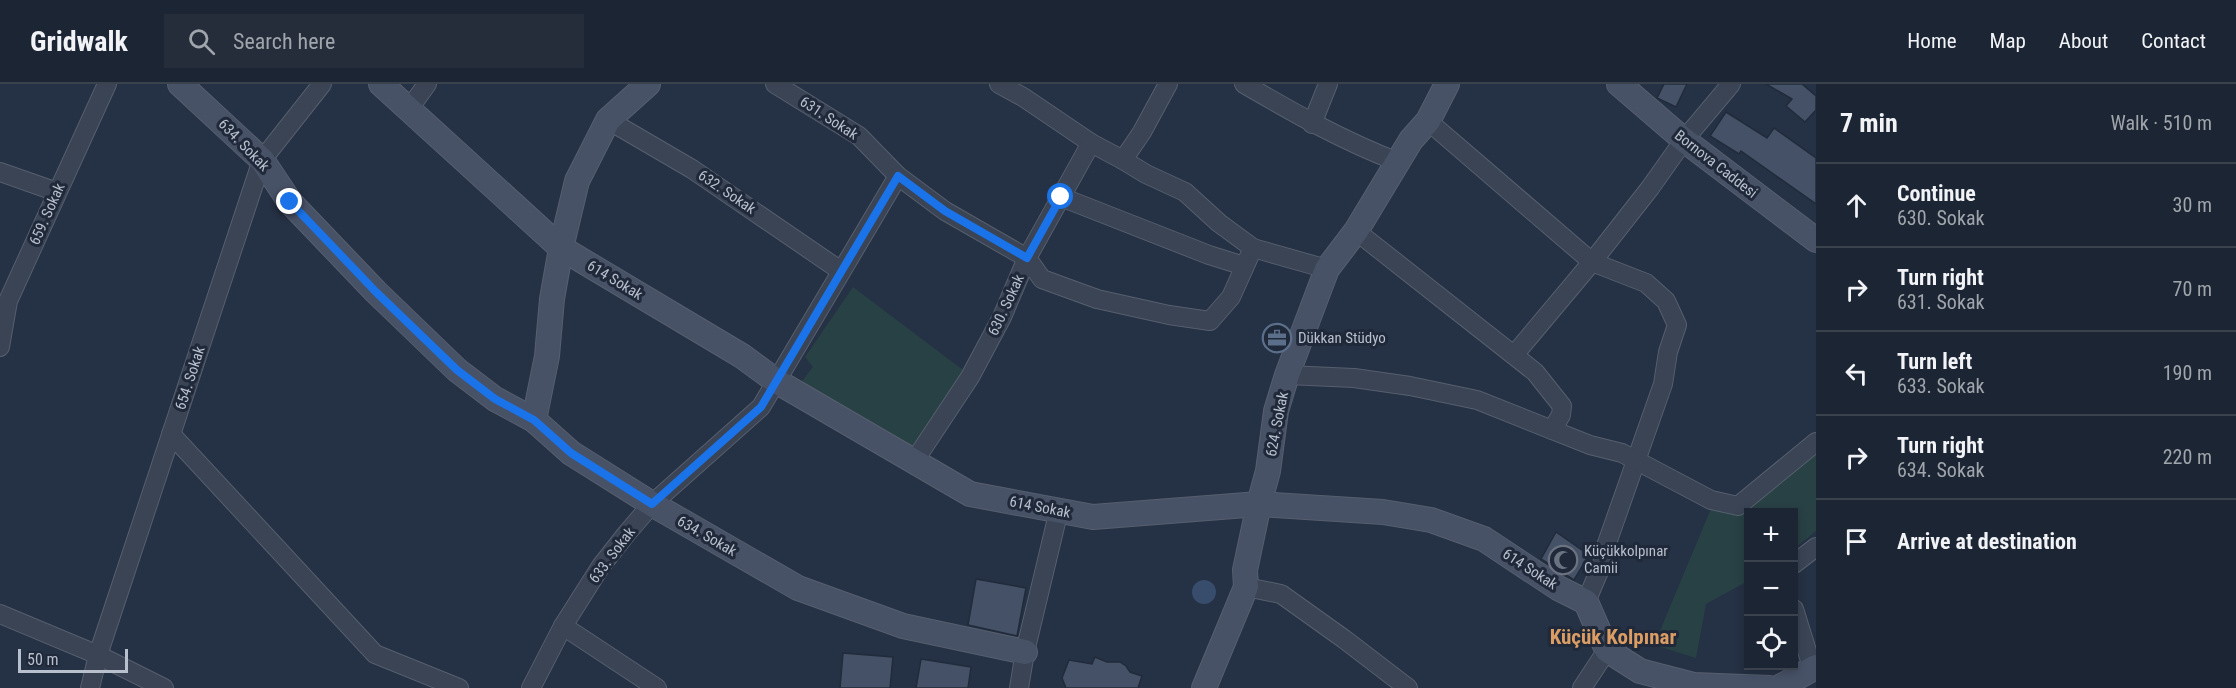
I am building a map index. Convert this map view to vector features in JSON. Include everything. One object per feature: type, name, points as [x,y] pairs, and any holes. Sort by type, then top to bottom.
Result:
[{"type":"street","name":"659. Sokak","points":[[0,347],[8,301],[107,84]]},
{"type":"street","name":"634. Sokak","points":[[180,84],[262,160],[290,202],[376,292],[457,370],[495,399],[534,420],[571,453],[652,504],[798,588],[903,626],[1024,652]]},
{"type":"street","name":"654. Sokak","points":[[90,688],[98,655],[262,160],[322,84]]},
{"type":"street","name":"614 Sokak","points":[[381,84],[561,248],[742,356],[776,381],[913,463],[970,494],[1093,517],[1259,504],[1383,512],[1431,520],[1484,539],[1558,588],[1586,602]]},
{"type":"street","points":[[409,110],[427,84]]},
{"type":"street","points":[[534,420],[547,356],[552,300],[561,248],[577,181],[608,120],[648,84]]},
{"type":"street","name":"631. Sokak","points":[[775,84],[859,136],[898,176],[945,211],[1027,258]]},
{"type":"street","points":[[999,84],[1023,97],[1090,143],[1146,174],[1185,192],[1253,248],[1327,269]]},
{"type":"street","points":[[1123,160],[1142,132],[1168,84]]},
{"type":"street","points":[[1244,84],[1351,144],[1398,162]]},
{"type":"street","points":[[1312,124],[1328,84]]},
{"type":"street","name":"624. Sokak","points":[[1204,688],[1246,587],[1245,570],[1268,471],[1276,411],[1287,375],[1327,269],[1356,231],[1411,140],[1428,121],[1447,84]]},
{"type":"street","name":"Bornova Caddesi","points":[[1619,84],[1684,140],[1816,240]]},
{"type":"street","points":[[1514,355],[1592,262],[1684,140],[1731,84]]},
{"type":"street","name":"632. Sokak","points":[[608,120],[692,169],[841,271]]},
{"type":"street","points":[[1428,121],[1592,262],[1646,283],[1666,301],[1677,325],[1668,352],[1664,384],[1607,543],[1602,564],[1586,602],[1607,650],[1640,671],[1694,685],[1769,688]]},
{"type":"street","name":"630. Sokak","points":[[913,463],[975,367],[1002,317],[1027,258],[1090,143]]},
{"type":"street","points":[[0,172],[57,192]]},
{"type":"street","name":"633. Sokak","points":[[531,688],[563,626],[601,567],[652,504],[761,407],[898,176]]},
{"type":"street","points":[[1061,197],[1209,255],[1244,266]]},
{"type":"street","points":[[1356,231],[1535,372],[1562,406],[1561,415],[1552,430]]},
{"type":"street","points":[[1027,258],[1042,279],[1097,299],[1210,321],[1231,297],[1253,248]]},
{"type":"street","points":[[1287,375],[1354,378],[1410,386],[1477,400],[1590,445],[1622,453],[1711,500],[1738,506],[1816,442]]},
{"type":"street","points":[[171,434],[375,654],[459,688]]},
{"type":"street","points":[[1019,688],[1024,652],[1059,510]]},
{"type":"street","points":[[1797,562],[1816,548]]},
{"type":"street","points":[[1246,587],[1281,594],[1408,688]]},
{"type":"street","points":[[0,614],[98,655],[164,688]]},
{"type":"street","points":[[1778,688],[1814,667],[1796,616]]},
{"type":"street","points":[[563,626],[657,688]]},
{"type":"street","points":[[1582,688],[1607,650]]},
{"type":"green space","points":[[853,287],[963,370],[913,450],[798,386],[813,367],[805,357]]},
{"type":"green space","points":[[1816,448],[1816,531],[1798,546],[1798,508],[1744,508],[1744,583],[1706,604],[1696,658],[1654,645],[1715,499],[1738,511]]},
{"type":"water","points":[[1204,580],[1213,583],[1216,592],[1213,601],[1204,604],[1195,601],[1192,592],[1195,583]]},
{"type":"building","points":[[1664,84],[1687,84],[1676,107],[1657,98]]},
{"type":"building","points":[[1766,84],[1802,84],[1816,96],[1816,110],[1805,122],[1786,106],[1792,99]]},
{"type":"building","points":[[1726,112],[1767,138],[1774,128],[1816,158],[1816,204],[1741,151],[1739,154],[1710,136]]},
{"type":"building","name":"Küçükkolpınar Camii","points":[[1556,532],[1589,555],[1574,580],[1541,559]]},
{"type":"building","points":[[976,579],[1026,588],[1017,636],[968,625]]},
{"type":"building","points":[[843,653],[893,657],[890,688],[840,688]]},
{"type":"building","points":[[1095,657],[1107,662],[1120,662],[1130,672],[1142,676],[1138,688],[1066,688],[1062,678],[1069,660],[1092,664]]},
{"type":"building","points":[[921,659],[971,667],[968,688],[916,688]]},
{"type":"place","name":"Dükkan Stüdyo","points":[[1277,338]]},
{"type":"place","name":"Küçükkolpınar Camii","points":[[1563,560]]},
{"type":"district","name":"Küçük Kolpınar","points":[[1613,637]]},
{"type":"route","points":[[290,202],[376,292],[457,370],[495,399],[534,420],[571,453],[652,504],[761,407],[898,176],[945,211],[1027,258],[1061,197]]}]
